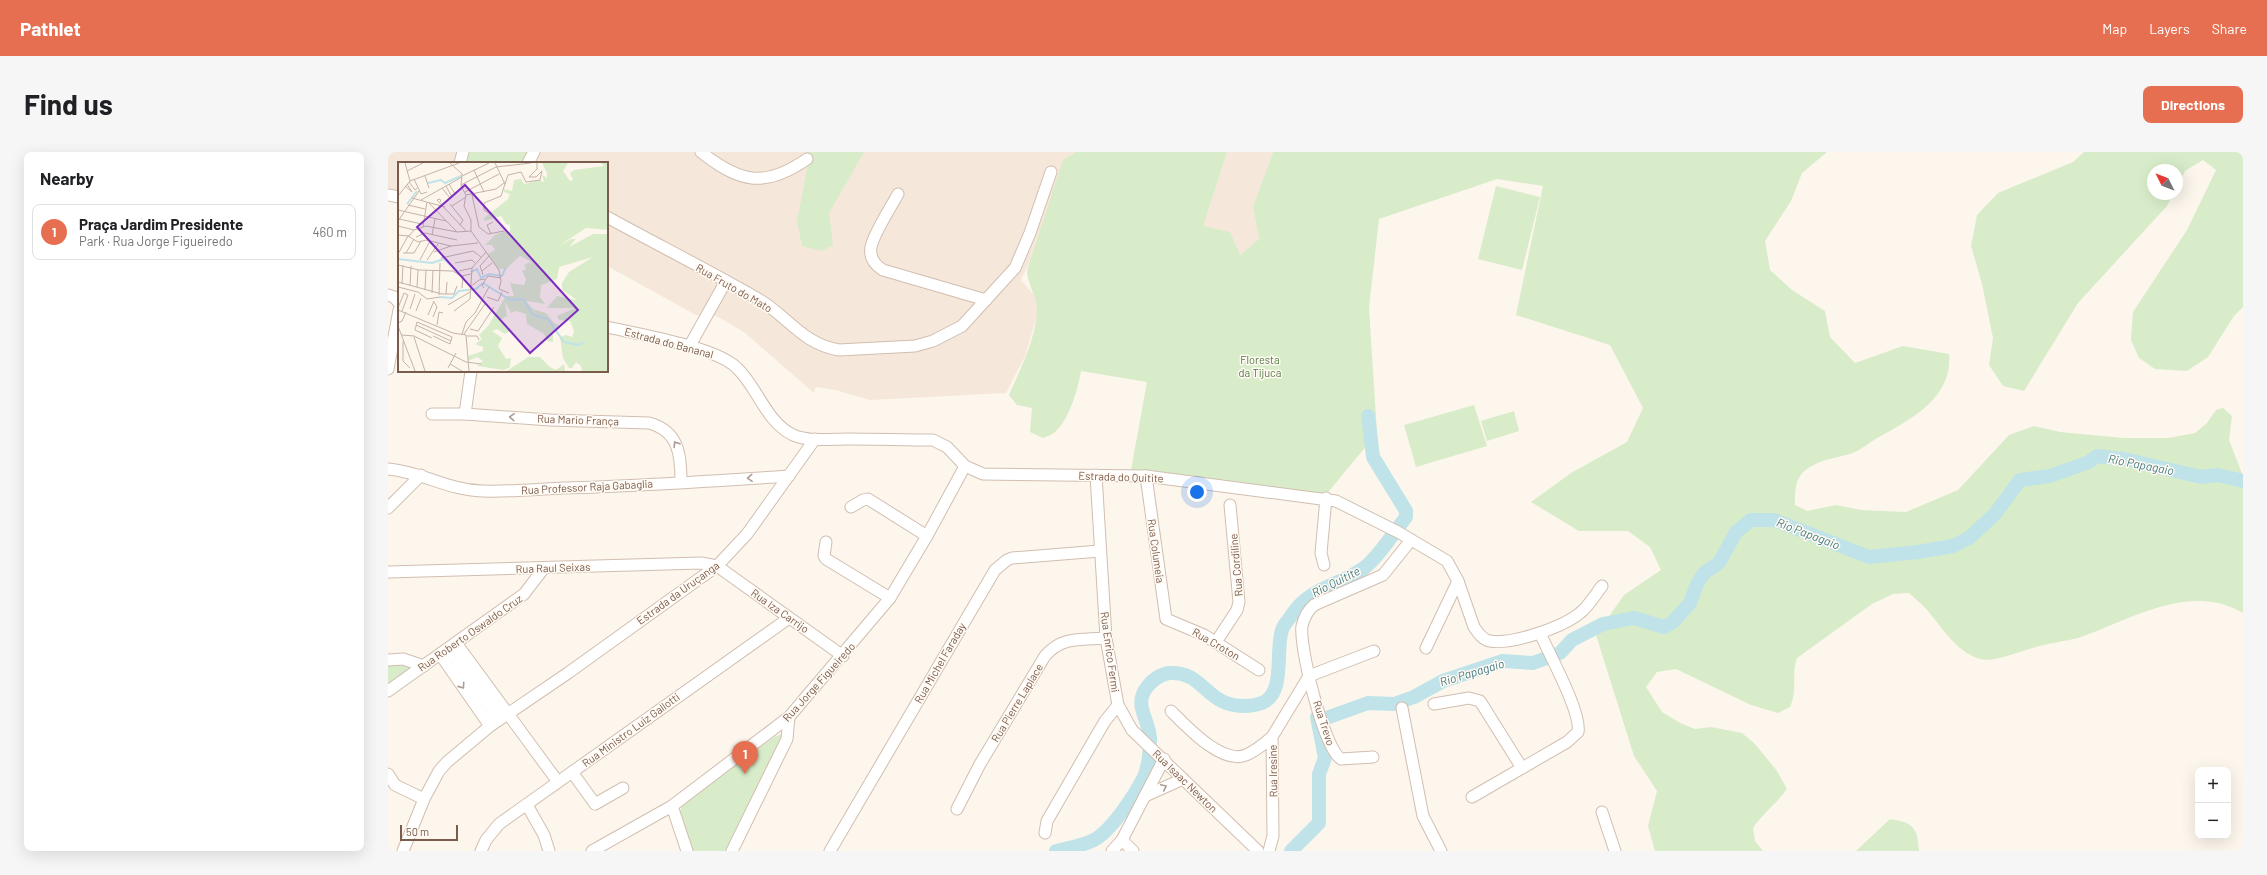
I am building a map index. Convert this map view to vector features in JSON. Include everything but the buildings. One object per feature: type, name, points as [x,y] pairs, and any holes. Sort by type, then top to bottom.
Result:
[{"type":"street","points":[[460,162],[463,152]]},
{"type":"street","points":[[529,162],[534,152]]},
{"type":"street","points":[[701,152],[728,172],[743,178],[752,179],[786,171],[807,159]]},
{"type":"street","name":"Rua Fruto do Mato","points":[[608,218],[762,302],[808,340],[827,348],[839,350],[909,346],[933,341],[962,326],[1015,268],[1022,254],[1051,172]]},
{"type":"street","points":[[898,194],[871,247],[872,258],[875,265],[883,270],[986,300]]},
{"type":"street","points":[[388,195],[398,197]]},
{"type":"street","points":[[690,347],[726,281]]},
{"type":"street","points":[[388,295],[394,297],[398,302]]},
{"type":"street","points":[[388,368],[392,336],[398,314]]},
{"type":"street","name":"Estrada do Bananal","points":[[608,327],[690,347],[723,358],[732,363],[745,376],[767,410],[781,425],[794,435],[815,439]]},
{"type":"street","points":[[465,414],[471,372]]},
{"type":"street","name":"Rua Mario França","points":[[432,414],[465,414],[550,420],[649,423],[660,426],[670,435],[680,451],[682,482]]},
{"type":"street","name":"Estrada do Quitite","points":[[815,439],[933,440],[947,447],[965,466],[983,474],[1146,476],[1326,498],[1341,502],[1398,532],[1447,561],[1458,581],[1474,627],[1484,638],[1490,641],[1514,639],[1540,633],[1579,614],[1602,586]]},
{"type":"street","name":"Estrada da Uruçanga","points":[[403,851],[424,799],[447,762],[499,720],[717,566],[747,534],[815,439]]},
{"type":"street","name":"Rua Jorge Figueiredo","points":[[595,850],[672,806],[789,717],[843,656],[890,598],[927,536],[965,466]]},
{"type":"street","name":"Rua Professor Raja Gabaglia","points":[[388,469],[405,470],[448,486],[483,491],[626,486],[788,476]]},
{"type":"street","points":[[388,508],[421,475]]},
{"type":"street","name":"Rua Enrico Fermi","points":[[1045,833],[1046,821],[1105,721],[1118,705],[1106,638],[1096,475]]},
{"type":"street","name":"Rua Columeia","points":[[1146,476],[1165,616],[1171,622]]},
{"type":"street","points":[[1324,566],[1321,553],[1326,498]]},
{"type":"street","points":[[851,507],[863,500],[868,499],[927,536]]},
{"type":"street","name":"Rua Cordiline","points":[[1216,642],[1237,610],[1239,602],[1230,505]]},
{"type":"street","name":"Rua Trevo","points":[[1373,756],[1341,759],[1337,756],[1306,682],[1302,626],[1310,608],[1325,599],[1383,575],[1411,540]]},
{"type":"street","points":[[826,542],[824,556],[826,559],[890,598]]},
{"type":"street","name":"Rua Michel Faraday","points":[[830,851],[995,570],[1007,560],[1012,558],[1100,551]]},
{"type":"street","name":"Rua Raul Seixas","points":[[388,572],[701,563],[717,566]]},
{"type":"street","name":"Rua Iza Carrijo","points":[[717,566],[843,656]]},
{"type":"street","name":"Rua Roberto Oswaldo Cruz","points":[[388,691],[524,594],[544,568]]},
{"type":"street","points":[[1426,648],[1458,581]]},
{"type":"street","name":"Rua Ministro Luiz Gallotti","points":[[481,851],[492,831],[527,804],[789,618]]},
{"type":"street","name":"Rua Croton","points":[[1171,622],[1194,630],[1216,642],[1259,670]]},
{"type":"street","points":[[1472,797],[1567,742],[1578,732],[1578,722],[1556,667],[1540,633]]},
{"type":"street","name":"Rua Pierre Laplace","points":[[957,809],[980,764],[1045,656],[1053,647],[1066,641],[1106,638]]},
{"type":"street","points":[[448,648],[499,720],[558,782]]},
{"type":"street","points":[[448,648],[499,720]]},
{"type":"street","points":[[1306,682],[1374,651]]},
{"type":"street","points":[[388,660],[403,659],[424,666]]},
{"type":"street","name":"Rua Iresine","points":[[1269,851],[1273,836],[1272,738],[1306,682]]},
{"type":"street","points":[[1434,704],[1469,698],[1480,701],[1522,768]]},
{"type":"street","name":"Rua Isaac Newton","points":[[1118,705],[1132,730],[1141,740],[1161,757],[1258,851]]},
{"type":"street","points":[[1402,708],[1423,816],[1441,851]]},
{"type":"street","points":[[1171,711],[1186,726],[1223,755],[1234,757],[1245,755],[1272,738]]},
{"type":"street","points":[[732,851],[787,739],[789,717]]},
{"type":"street","points":[[1112,851],[1122,840],[1146,796],[1161,757]]},
{"type":"street","points":[[572,772],[595,804],[623,788]]},
{"type":"street","points":[[388,774],[392,787],[424,799]]},
{"type":"street","points":[[1146,796],[1183,778]]},
{"type":"street","points":[[527,804],[544,835],[549,851]]},
{"type":"street","points":[[672,806],[687,851]]},
{"type":"street","points":[[1602,812],[1615,851]]},
{"type":"street","points":[[1122,840],[1133,851]]},
{"type":"shaded area","points":[[388,152],[1080,152],[1021,280],[1041,303],[1025,356],[1006,393],[870,400],[835,390],[816,387],[814,393],[744,332],[716,316],[696,315],[608,267],[608,162],[398,162],[398,190],[388,189]]},
{"type":"shaded area","points":[[1227,152],[1273,152],[1253,207],[1259,239],[1240,256],[1202,227]]},
{"type":"green space","points":[[469,152],[529,152],[524,162],[466,162]]},
{"type":"green space","points":[[808,152],[864,152],[829,213],[833,245],[822,251],[802,246],[797,221],[809,158]]},
{"type":"green space","name":"Floresta da Tijuca","points":[[1076,152],[1227,152],[1203,226],[1230,232],[1240,255],[1259,239],[1253,207],[1273,152],[1827,152],[1802,173],[1791,201],[1765,241],[1770,270],[1792,290],[1825,311],[1830,337],[1855,363],[1903,346],[1949,354],[1948,369],[1944,383],[1937,395],[1928,405],[1904,423],[1857,451],[1817,463],[1807,469],[1797,481],[1795,505],[1807,511],[1836,505],[1861,510],[1906,512],[1958,490],[2009,435],[2034,426],[2060,432],[2124,438],[2168,438],[2195,433],[2207,423],[2216,410],[2223,408],[2232,416],[2229,440],[2243,476],[2243,613],[2223,604],[2202,601],[2181,602],[2138,614],[2078,638],[2044,645],[1999,658],[1985,660],[1971,656],[1957,645],[1925,608],[1909,593],[1893,594],[1872,604],[1797,658],[1794,670],[1794,694],[1790,707],[1778,713],[1751,705],[1676,669],[1657,672],[1646,687],[1662,712],[1680,723],[1695,729],[1711,727],[1742,733],[1755,744],[1777,771],[1787,789],[1753,828],[1755,841],[1763,851],[1655,851],[1648,826],[1657,791],[1634,756],[1596,635],[1624,595],[1661,570],[1650,547],[1628,531],[1579,531],[1531,502],[1571,473],[1627,442],[1643,408],[1610,345],[1516,315],[1543,186],[1497,179],[1379,219],[1369,308],[1377,433],[1325,496],[1174,475],[1152,470],[1131,470],[1147,382],[1081,371],[1078,386],[1069,412],[1060,427],[1051,435],[1043,438],[1030,432],[1032,408],[1017,405],[1009,395],[1027,353],[1036,319],[1037,304],[1027,275],[1027,270],[1063,160]]},
{"type":"green space","points":[[2084,152],[2243,152],[2243,307],[2234,316],[2208,357],[2187,371],[2155,369],[2139,358],[2131,340],[2133,312],[2187,230],[2216,170],[2203,160],[2185,171],[2183,175],[2183,164],[2147,164],[2147,200],[2170,200],[2167,206],[2078,303],[2024,391],[2003,386],[1989,365],[1993,338],[1982,284],[1971,246],[1977,215],[1998,193],[2073,162]]},
{"type":"green space","points":[[1496,186],[1540,197],[1522,270],[1478,259]]},
{"type":"green space","points":[[1474,405],[1487,446],[1416,467],[1404,425]]},
{"type":"green space","points":[[1514,411],[1519,431],[1487,441],[1481,421]]},
{"type":"green space","points":[[404,662],[410,666],[408,672],[388,687],[388,663]]},
{"type":"green space","points":[[782,734],[785,740],[730,851],[693,851],[682,823],[680,812],[686,801],[740,760],[776,736]]},
{"type":"green space","points":[[1890,819],[1904,822],[1913,828],[1917,836],[1919,851],[1856,851]]},
{"type":"waterway","name":"Rio Quitite","points":[[1056,851],[1085,844],[1101,835],[1115,821],[1140,785],[1147,768],[1150,743],[1149,731],[1141,700],[1151,682],[1160,676],[1169,673],[1179,673],[1194,680],[1212,695],[1226,703],[1244,706],[1262,703],[1269,698],[1274,690],[1277,681],[1280,638],[1282,630],[1294,612],[1308,597],[1346,579],[1369,564],[1381,551],[1406,517],[1406,511],[1373,457],[1368,416]]},
{"type":"waterway","name":"Rio Papagaio","points":[[1318,721],[1368,703],[1394,704],[1414,697],[1443,681],[1503,661],[1533,663],[1560,653],[1572,640],[1603,624],[1634,618],[1664,627],[1673,622],[1690,603],[1697,584],[1704,573],[1719,563],[1736,532],[1751,520],[1774,520],[1869,557],[1918,552],[1953,546],[1969,538],[1995,514],[2020,480],[2050,476],[2089,462],[2097,456],[2124,459],[2201,477],[2218,475],[2243,481]]},
{"type":"waterway","name":"Rio Papagaio","points":[[1291,851],[1319,823],[1319,774],[1325,758],[1317,717]]},
{"type":"place","name":"Praça Jardim Presidente","points":[[745,774]]}]
